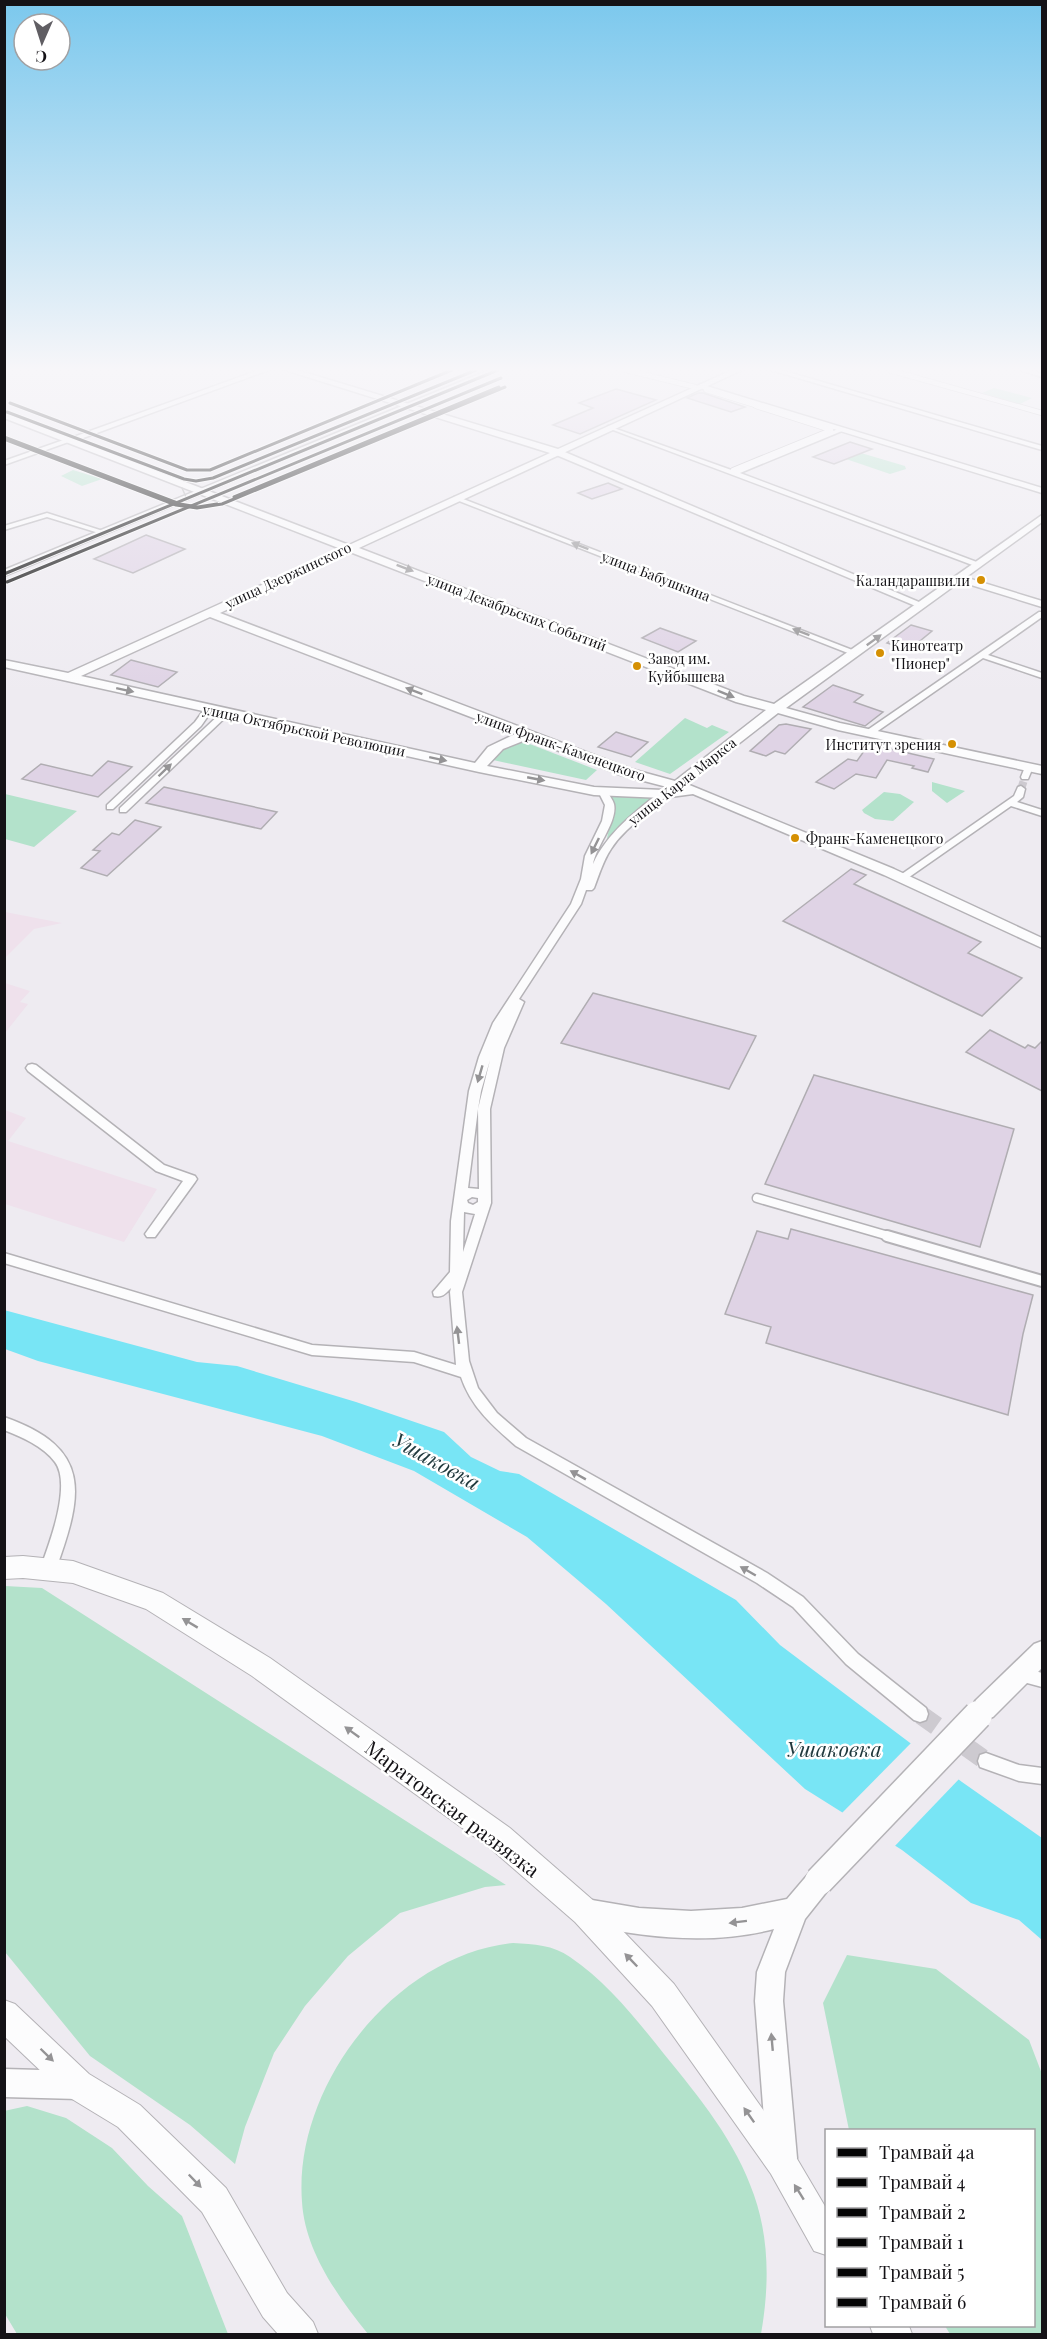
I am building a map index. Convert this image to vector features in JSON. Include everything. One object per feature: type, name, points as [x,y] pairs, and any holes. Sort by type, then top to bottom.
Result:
[{"type":"main road","name":"улица Декабрьских Событий","points":[[175,479],[200,492],[350,546],[741,699],[775,710],[1027,772],[1042,770]]},
{"type":"main road","name":"улица Дзержинского","points":[[68,678],[497,479]]},
{"type":"main road","name":"улица Карла Маркса","points":[[663,794],[680,784],[775,710],[1042,518]]},
{"type":"main road","name":"улица Франк-Каменецкого","points":[[208,612],[527,735],[651,780],[680,784],[902,878],[1042,944]]},
{"type":"main road","name":"улица Октябрьской Революции","points":[[4,663],[478,768],[604,793],[663,794],[685,791],[702,793]]},
{"type":"main road","points":[[478,768],[495,748],[509,739],[527,735]]},
{"type":"main road","points":[[643,794],[654,791],[656,787],[651,780]]},
{"type":"main road","name":"Маратовская развязка","points":[[4,1568],[23,1567],[73,1572],[154,1601],[261,1667],[500,1838],[585,1912],[663,1995],[782,2163],[821,2230]]},
{"type":"main road","points":[[782,2163],[769,2001],[774,1962],[795,1910],[819,1881],[984,1709],[1032,1677],[1042,1652]]},
{"type":"main road","points":[[585,1912],[632,1923],[699,1926],[758,1919],[795,1910]]},
{"type":"main road","points":[[4,2015],[78,2085],[129,2116],[214,2200],[246,2255],[278,2320],[301,2334]]},
{"type":"main road","points":[[4,2083],[78,2085]]},
{"type":"street","points":[[4,573],[231,479]]},
{"type":"street","points":[[622,479],[921,604]]},
{"type":"street","points":[[752,479],[978,564]]},
{"type":"street","points":[[1003,479],[1042,491]]},
{"type":"street","name":"улица Бабушкина","points":[[456,498],[856,653]]},
{"type":"street","points":[[4,528],[47,515],[104,533]]},
{"type":"street","points":[[958,578],[1042,604]]},
{"type":"street","points":[[869,733],[1042,614]]},
{"type":"street","points":[[981,656],[1042,676]]},
{"type":"street","points":[[110,807],[198,724],[209,709]]},
{"type":"street","points":[[123,810],[226,713]]},
{"type":"street","points":[[902,878],[1010,803],[1018,797],[1021,789]]},
{"type":"street","points":[[604,793],[610,805],[607,821],[590,856],[586,879],[576,904],[498,1023],[475,1091],[457,1221],[456,1292],[460,1350],[466,1373],[472,1390],[492,1417],[521,1442],[762,1578],[798,1602],[852,1659],[920,1714]]},
{"type":"street","name":"улица Карла Маркса","points":[[456,1292],[485,1201],[484,1109],[498,1048],[517,1005],[578,912],[600,860],[614,838],[631,820],[663,794]]},
{"type":"street","points":[[1010,803],[1042,813]]},
{"type":"street","points":[[34,1070],[160,1168],[191,1179],[151,1234]]},
{"type":"street","points":[[460,1201],[463,1195],[470,1192],[478,1192],[485,1201]]},
{"type":"street","points":[[757,1197],[1042,1281]]},
{"type":"street","points":[[4,1258],[312,1350],[414,1357],[466,1373]]},
{"type":"street","points":[[439,1292],[456,1274]]},
{"type":"street","points":[[4,1423],[44,1443],[64,1464],[68,1498],[48,1569]]},
{"type":"street","points":[[986,1761],[1019,1773],[1042,1776]]},
{"type":"shaded area","points":[[5,912],[62,923],[34,929],[5,958]]},
{"type":"shaded area","points":[[5,983],[30,991],[20,1002],[28,1004],[5,1033]]},
{"type":"shaded area","points":[[5,1110],[26,1118],[8,1141],[157,1189],[124,1242],[5,1204]]},
{"type":"green space","points":[[68,479],[102,479],[82,486]]},
{"type":"green space","points":[[685,718],[707,728],[712,725],[729,732],[670,774],[635,762]]},
{"type":"green space","points":[[522,741],[597,770],[586,780],[493,760],[501,748]]},
{"type":"green space","points":[[932,782],[965,791],[947,803],[932,791]]},
{"type":"green space","points":[[884,792],[900,794],[914,802],[893,821],[875,819],[864,813],[862,810]]},
{"type":"green space","points":[[5,794],[77,811],[34,847],[5,839]]},
{"type":"green space","points":[[608,795],[656,797],[606,843],[614,806]]},
{"type":"green space","points":[[5,1586],[42,1588],[506,1885],[485,1887],[400,1913],[348,1956],[305,2006],[274,2053],[245,2127],[235,2164],[190,2125],[90,2056],[5,1952]]},
{"type":"green space","points":[[513,1943],[557,1950],[584,1967],[621,2002],[716,2121],[746,2176],[754,2195],[763,2230],[767,2282],[761,2334],[368,2334],[345,2305],[316,2256],[304,2220],[302,2202],[304,2158],[315,2114],[334,2072],[360,2033],[392,1999],[429,1972],[470,1953]]},
{"type":"green space","points":[[847,1955],[936,1969],[1029,2040],[1042,2074],[1042,2334],[950,2334],[946,2327],[1035,2327],[1035,2129],[849,2129],[823,2003]]},
{"type":"green space","points":[[27,2106],[66,2118],[112,2148],[148,2186],[182,2216],[228,2334],[17,2334],[5,2314],[4,2111]]},
{"type":"water","name":"Ушаковка","points":[[4,1310],[197,1362],[237,1366],[356,1402],[444,1432],[471,1457],[500,1471],[519,1474],[736,1600],[780,1645],[962,1782],[1042,1838],[1042,1940],[1019,1920],[971,1903],[902,1850],[805,1789],[606,1604],[527,1537],[414,1471],[322,1436],[38,1361],[5,1349]]},
{"type":"pier","points":[[913,1741],[961,1777],[893,1848],[840,1815]]},
{"type":"building","points":[[608,483],[622,489],[592,499],[578,493]]},
{"type":"building","points":[[146,535],[185,549],[133,573],[94,559]]},
{"type":"building","points":[[911,625],[932,631],[909,650],[887,643]]},
{"type":"building","points":[[660,628],[696,641],[678,652],[642,638]]},
{"type":"building","points":[[131,660],[177,672],[158,687],[111,675]]},
{"type":"building","points":[[833,685],[863,695],[854,702],[883,712],[865,726],[803,707]]},
{"type":"building","points":[[786,724],[811,729],[785,754],[775,751],[766,756],[750,751],[779,725]]},
{"type":"building","points":[[616,732],[648,742],[631,757],[598,747]]},
{"type":"building","points":[[869,744],[934,759],[928,772],[912,768],[914,766],[887,760],[876,778],[856,774],[834,789],[816,782],[848,759],[857,761]]},
{"type":"building","points":[[108,761],[132,767],[98,797],[22,779],[41,764],[92,776]]},
{"type":"building","points":[[164,787],[277,812],[261,829],[146,803]]},
{"type":"building","points":[[135,820],[161,827],[107,876],[81,868],[100,851],[93,850],[112,833],[119,835]]},
{"type":"building","points":[[851,869],[866,875],[854,884],[981,942],[968,953],[1022,978],[982,1016],[783,921]]},
{"type":"building","points":[[593,993],[756,1036],[729,1089],[561,1043]]},
{"type":"building","points":[[990,1030],[1025,1048],[1028,1045],[1035,1048],[1042,1041],[1042,1091],[966,1052]]},
{"type":"building","points":[[814,1075],[1014,1129],[980,1247],[765,1184]]},
{"type":"building","points":[[791,1229],[1033,1295],[1023,1334],[1008,1415],[766,1343],[771,1327],[725,1314],[757,1231],[788,1239]]},
{"type":"tunnel","points":[[1021,789],[1025,777]]},
{"type":"tunnel","points":[[921,1715],[986,1761]]},
{"type":"tram line","name":"1","points":[[109,479],[176,505],[197,508],[222,504],[282,479]]},
{"type":"tram line","name":"6","points":[[115,479],[180,504],[198,507],[217,504]]},
{"type":"tram line","name":"2","points":[[185,479],[196,481],[206,479]]},
{"type":"tram line","name":"4a","points":[[4,574],[234,479]]},
{"type":"tram line","name":"4","points":[[7,582],[256,479]]},
{"type":"tram line","name":"6","points":[[234,497],[277,479]]},
{"type":"tram line","points":[[182,488],[186,497]]},
{"type":"place","name":"Каландарашвили","points":[[981,580]]},
{"type":"place","name":"Кинотеатр \"Пионер\"","points":[[880,653]]},
{"type":"place","name":"Завод им. Куйбышева","points":[[637,666]]},
{"type":"place","name":"Институт зрения","points":[[952,744]]},
{"type":"place","name":"Франк-Каменецкого","points":[[795,838]]}]
